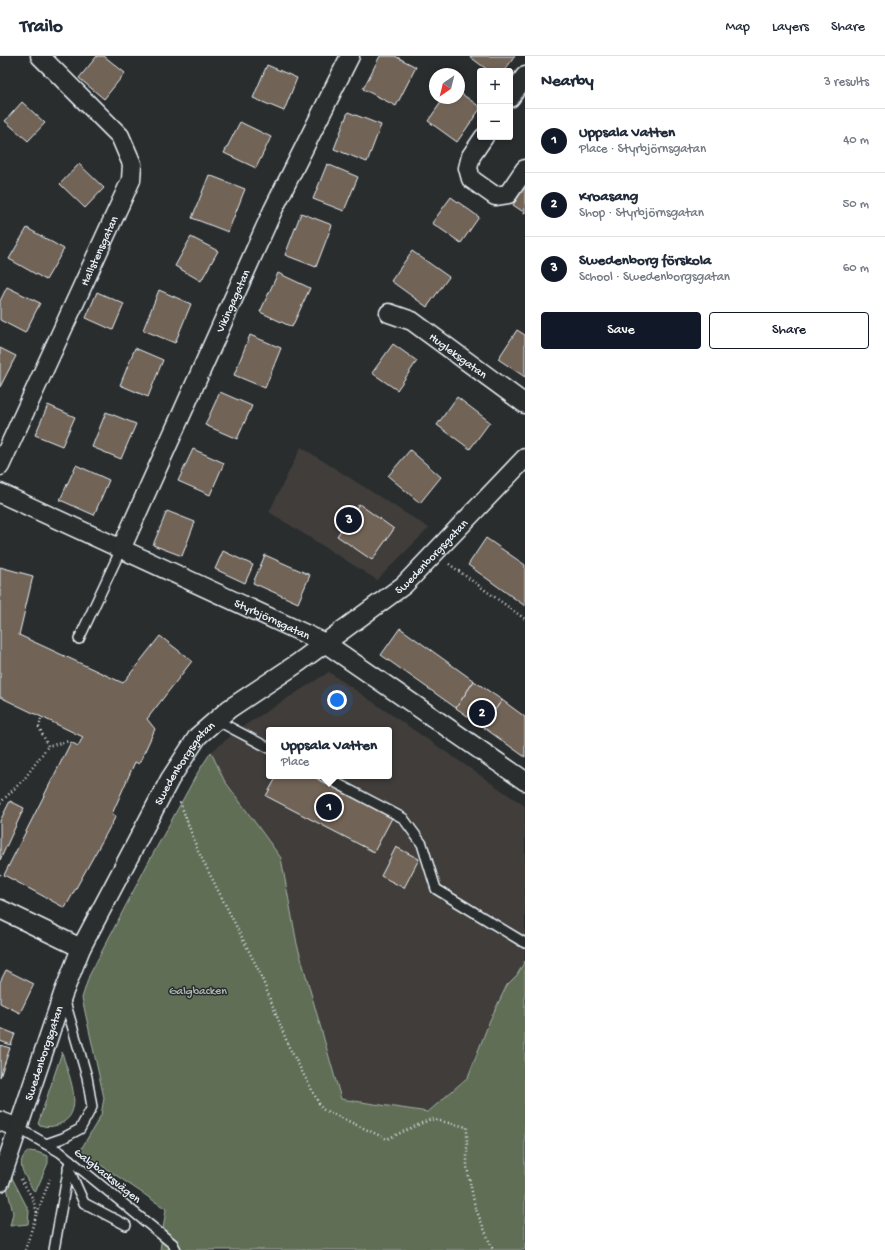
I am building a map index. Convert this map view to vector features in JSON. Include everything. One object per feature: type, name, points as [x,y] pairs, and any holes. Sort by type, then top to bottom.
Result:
[{"type":"street","name":"Hallstensgatan","points":[[0,466],[131,180],[132,164],[120,136],[40,56]]},
{"type":"street","name":"Vikingagatan","points":[[122,547],[270,217],[350,56]]},
{"type":"street","points":[[513,94],[525,76]]},
{"type":"street","points":[[482,140],[471,156],[468,168],[471,179],[481,188],[495,196],[508,194],[525,169]]},
{"type":"street","name":"Hugleksgatan","points":[[389,313],[412,321],[525,404]]},
{"type":"street","name":"Swedenborgsgatan","points":[[0,1182],[63,994],[81,948],[170,779],[198,736],[229,709],[325,643],[404,585],[525,458]]},
{"type":"street","name":"Styrbjörnsgatan","points":[[0,493],[122,547],[325,643],[525,781]]},
{"type":"street","points":[[0,909],[81,948]]},
{"type":"street","points":[[0,1120],[18,1128]]},
{"type":"lane","points":[[79,639],[122,547]]},
{"type":"lane","points":[[216,720],[266,746]]},
{"type":"lane","points":[[329,779],[404,818],[422,844],[436,889],[525,944]]},
{"type":"lane","points":[[46,1144],[63,1138],[80,1129],[92,1107],[87,1077],[63,994]]},
{"type":"lane","name":"Galgbacksvägen","points":[[18,1128],[60,1152],[69,1164],[128,1206],[173,1244],[176,1250]]},
{"type":"lane","points":[[69,1164],[84,1203],[126,1225]]},
{"type":"lane","points":[[54,1250],[69,1164]]},
{"type":"path","points":[[434,553],[525,619]]},
{"type":"path","points":[[42,719],[39,727],[48,746]]},
{"type":"path","points":[[0,803],[25,778],[48,746],[69,740]]},
{"type":"path","points":[[180,801],[198,851],[259,971],[289,1047],[322,1109],[387,1139],[431,1119],[467,1126],[466,1167],[475,1207],[493,1250]]},
{"type":"path","points":[[25,1250],[60,1152]]},
{"type":"path","points":[[20,1176],[33,1199],[37,1214]]},
{"type":"shaded area","points":[[301,447],[429,528],[377,580],[269,512]]},
{"type":"shaded area","points":[[329,672],[525,806],[525,961],[517,975],[507,985],[490,1020],[468,1077],[428,1112],[341,1099],[297,944],[281,858],[224,780],[211,752],[242,727]]},
{"type":"green space","name":"Galgbacken","points":[[211,752],[224,780],[281,858],[297,944],[341,1099],[428,1112],[468,1077],[490,1020],[507,985],[517,975],[525,961],[525,1250],[160,1250],[166,1209],[80,1151],[101,1115],[104,1098],[82,998],[89,976],[148,863],[198,772]]},
{"type":"green space","points":[[62,1052],[73,1090],[73,1109],[69,1117],[62,1123],[53,1126],[44,1126],[38,1124]]},
{"type":"green space","points":[[29,1151],[48,1156],[48,1163],[36,1191],[33,1190],[27,1180],[21,1165],[24,1155]]},
{"type":"green space","points":[[10,1174],[29,1211],[28,1224],[10,1226],[13,1213],[6,1183]]},
{"type":"building","points":[[97,56],[104,56],[125,73],[104,99],[79,78]]},
{"type":"building","points":[[380,56],[395,56],[416,67],[396,106],[363,89]]},
{"type":"building","points":[[469,56],[515,56],[506,68],[485,68]]},
{"type":"building","points":[[267,65],[297,78],[284,111],[253,98]]},
{"type":"building","points":[[465,96],[477,105],[477,113],[457,142],[428,121],[440,104],[465,104]]},
{"type":"building","points":[[22,102],[45,123],[28,141],[5,121]]},
{"type":"building","points":[[348,112],[381,125],[367,162],[334,149]]},
{"type":"building","points":[[240,122],[271,137],[256,168],[224,153]]},
{"type":"building","points":[[79,164],[104,188],[85,208],[60,184]]},
{"type":"building","points":[[327,164],[358,177],[344,211],[313,199]]},
{"type":"building","points":[[209,175],[245,189],[228,232],[192,218]]},
{"type":"building","points":[[525,186],[525,213],[513,205]]},
{"type":"building","points":[[451,197],[479,217],[461,243],[432,223]]},
{"type":"building","points":[[301,213],[332,225],[316,267],[285,255]]},
{"type":"building","points":[[27,228],[64,249],[46,280],[9,259]]},
{"type":"building","points":[[191,237],[218,251],[201,281],[175,266]]},
{"type":"building","points":[[412,251],[449,277],[427,307],[391,281]]},
{"type":"building","points":[[278,273],[310,288],[292,327],[260,312]]},
{"type":"building","points":[[7,287],[40,303],[25,333],[0,320],[0,301]]},
{"type":"building","points":[[159,290],[191,304],[175,343],[143,330]]},
{"type":"building","points":[[97,292],[124,304],[113,330],[86,318]]},
{"type":"building","points":[[517,330],[525,335],[525,377],[498,359]]},
{"type":"building","points":[[250,335],[281,348],[265,388],[234,375]]},
{"type":"building","points":[[393,344],[417,361],[397,390],[372,373]]},
{"type":"building","points":[[0,348],[16,356],[0,387]]},
{"type":"building","points":[[135,348],[163,360],[148,397],[120,385]]},
{"type":"building","points":[[220,392],[252,406],[237,439],[205,425]]},
{"type":"building","points":[[457,397],[490,422],[470,449],[437,425]]},
{"type":"building","points":[[48,405],[75,417],[62,446],[35,435]]},
{"type":"building","points":[[106,412],[136,424],[121,459],[92,447]]},
{"type":"building","points":[[193,449],[224,463],[210,495],[178,481]]},
{"type":"building","points":[[410,450],[441,477],[420,503],[388,476]]},
{"type":"building","points":[[76,465],[109,480],[94,515],[60,500]]},
{"type":"building","points":[[359,504],[394,529],[372,560],[337,536]]},
{"type":"building","points":[[167,511],[195,522],[182,556],[153,545]]},
{"type":"building","points":[[486,538],[525,565],[525,606],[468,565]]},
{"type":"building","points":[[223,551],[253,565],[245,583],[215,569]]},
{"type":"building","points":[[265,555],[310,575],[298,603],[253,583]]},
{"type":"building","points":[[0,567],[33,576],[19,635],[123,683],[160,636],[192,661],[147,719],[155,729],[139,764],[135,762],[112,814],[116,816],[65,908],[4,875],[71,742],[78,746],[83,737],[0,697]]},
{"type":"building","points":[[400,628],[474,681],[456,708],[381,655]]},
{"type":"building","points":[[474,681],[502,700],[483,727],[456,708]]},
{"type":"building","points":[[502,700],[525,717],[525,757],[483,727]]},
{"type":"building","points":[[275,779],[318,779],[392,818],[374,852],[266,796]]},
{"type":"building","points":[[10,801],[24,808],[0,860],[0,821]]},
{"type":"building","points":[[396,847],[419,859],[404,888],[381,876]]},
{"type":"building","points":[[6,970],[34,984],[20,1013],[0,1003],[0,982]]},
{"type":"building","points":[[0,1028],[15,1034],[11,1045],[0,1041]]},
{"type":"building","points":[[0,1045],[10,1048],[0,1077]]},
{"type":"place","name":"Swedenborg förskola","points":[[349,520]]},
{"type":"place","name":"Kroasang","points":[[482,713]]},
{"type":"place","name":"Uppsala Vatten","points":[[329,807]]}]
